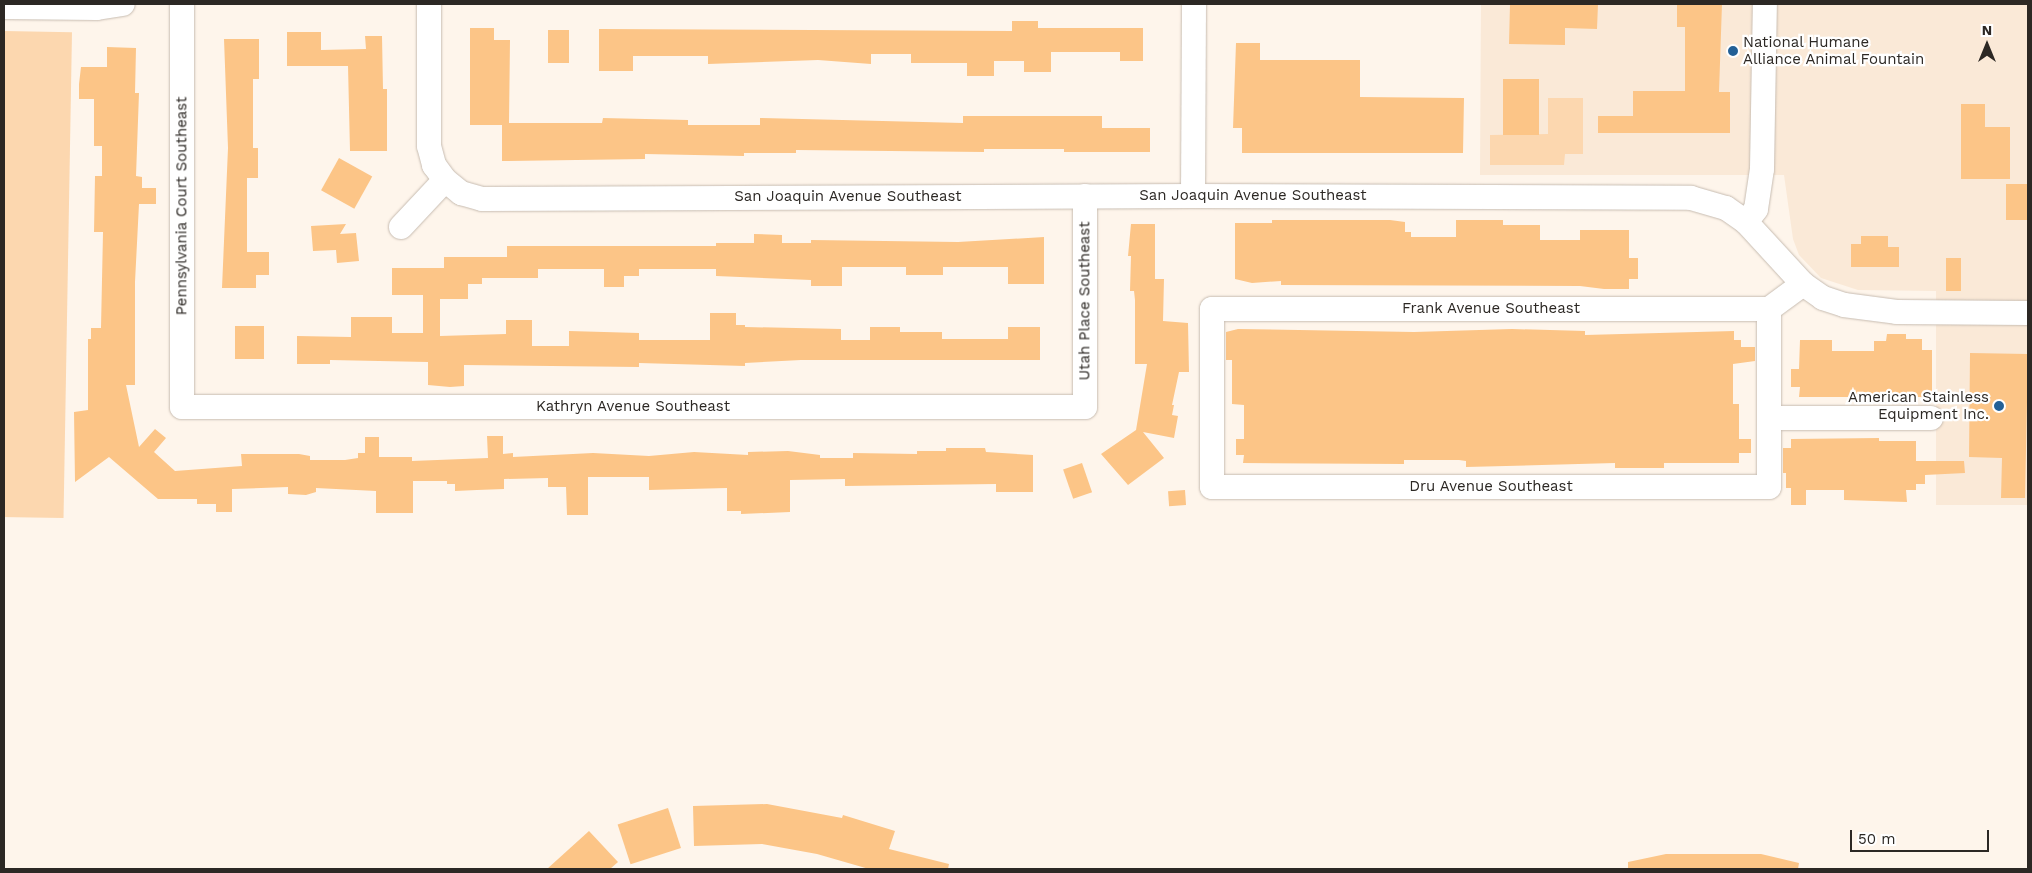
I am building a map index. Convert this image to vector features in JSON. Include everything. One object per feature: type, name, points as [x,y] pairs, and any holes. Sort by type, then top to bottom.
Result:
[{"type":"street","points":[[4,7],[65,6],[97,8],[123,4]]},
{"type":"street","name":"Pennsylvania Court Southeast","points":[[182,4],[182,407]]},
{"type":"street","points":[[402,227],[445,180],[434,164],[429,146],[429,4]]},
{"type":"street","points":[[1193,196],[1194,4]]},
{"type":"street","points":[[1746,222],[1756,209],[1762,169],[1765,4]]},
{"type":"street","name":"San Joaquin Avenue Southeast","points":[[445,180],[461,193],[482,199],[1085,196],[1691,198],[1726,208],[1746,222],[1803,284],[1823,298],[1877,310],[2028,313]]},
{"type":"street","name":"Utah Place Southeast","points":[[1085,196],[1085,407]]},
{"type":"street","points":[[1803,284],[1770,309],[1770,418],[1931,418]]},
{"type":"street","name":"Frank Avenue Southeast","points":[[1212,487],[1212,309],[1770,309]]},
{"type":"street","name":"Kathryn Avenue Southeast","points":[[182,407],[1085,407]]},
{"type":"street","name":"Dru Avenue Southeast","points":[[1212,487],[1770,487],[1770,418]]},
{"type":"shaded area","points":[[1481,4],[2028,4],[2028,505],[1936,505],[1936,291],[1858,290],[1821,278],[1799,255],[1793,239],[1784,175],[1480,175]]},
{"type":"shaded area","points":[[4,31],[72,32],[64,518],[4,517]]},
{"type":"shaded area","points":[[1548,98],[1583,98],[1583,154],[1565,154],[1564,165],[1490,165],[1490,135],[1548,134]]},
{"type":"building","points":[[1510,4],[1598,4],[1597,29],[1565,28],[1565,45],[1509,44]]},
{"type":"building","points":[[1677,4],[1722,4],[1719,92],[1730,92],[1730,133],[1598,133],[1598,116],[1633,116],[1633,91],[1685,91],[1685,27],[1677,27]]},
{"type":"building","points":[[1012,21],[1038,21],[1038,28],[1143,28],[1143,61],[1120,61],[1120,52],[1051,52],[1051,72],[1024,72],[1024,61],[994,61],[994,76],[967,76],[967,63],[911,63],[911,54],[871,54],[871,64],[818,60],[708,64],[708,56],[633,56],[633,71],[599,71],[599,29],[1012,31]]},
{"type":"building","points":[[470,28],[494,28],[494,40],[510,40],[509,123],[602,123],[603,118],[688,120],[688,125],[760,125],[760,118],[963,123],[963,116],[1102,116],[1102,128],[1150,128],[1150,152],[1064,152],[1064,149],[984,149],[984,152],[796,150],[796,153],[744,153],[744,156],[645,154],[645,159],[502,161],[502,125],[470,125]]},
{"type":"building","points":[[548,30],[569,30],[569,63],[548,63]]},
{"type":"building","points":[[287,32],[321,32],[321,50],[366,49],[365,36],[382,36],[383,89],[387,89],[387,151],[350,151],[348,66],[287,66]]},
{"type":"building","points":[[224,39],[259,39],[259,79],[253,79],[253,148],[258,148],[258,178],[247,178],[247,252],[269,252],[269,275],[256,275],[256,288],[222,288],[228,148]]},
{"type":"building","points":[[1236,43],[1260,43],[1260,60],[1360,60],[1360,97],[1464,98],[1463,153],[1242,153],[1242,128],[1233,128]]},
{"type":"building","points":[[107,47],[136,48],[135,93],[139,93],[136,176],[142,177],[142,188],[156,188],[156,204],[139,204],[135,282],[135,385],[126,385],[139,447],[155,429],[166,438],[154,452],[175,471],[242,466],[241,454],[299,454],[310,456],[310,460],[358,458],[358,453],[365,453],[365,437],[379,437],[379,457],[412,457],[412,461],[488,458],[487,436],[503,436],[503,454],[513,453],[513,457],[593,453],[649,456],[694,452],[748,455],[748,452],[788,451],[820,455],[820,458],[853,458],[853,453],[917,454],[917,451],[946,451],[946,448],[985,448],[986,452],[1033,455],[1033,492],[996,492],[996,484],[845,486],[845,479],[790,480],[790,512],[741,514],[741,511],[727,511],[727,488],[649,490],[649,477],[588,477],[588,515],[567,515],[566,487],[548,487],[548,478],[504,479],[504,489],[455,491],[455,484],[447,484],[447,481],[413,481],[413,513],[376,513],[376,491],[316,488],[316,492],[306,495],[288,494],[288,487],[232,489],[232,512],[216,512],[216,504],[197,504],[197,499],[158,499],[109,457],[75,482],[74,412],[88,410],[88,339],[91,339],[91,328],[101,328],[103,232],[94,232],[95,176],[102,176],[102,146],[94,146],[94,99],[79,99],[79,84],[81,67],[107,67]]},
{"type":"building","points":[[1503,79],[1539,79],[1539,135],[1503,135]]},
{"type":"building","points":[[1961,104],[1985,104],[1985,127],[2010,127],[2010,179],[1961,179]]},
{"type":"building","points":[[339,158],[372,176],[354,209],[321,190]]},
{"type":"building","points":[[2006,184],[2028,184],[2028,220],[2006,220]]},
{"type":"building","points":[[1272,220],[1390,220],[1405,222],[1405,232],[1411,232],[1411,237],[1456,237],[1456,220],[1503,220],[1503,225],[1540,225],[1540,240],[1580,240],[1580,230],[1629,230],[1629,258],[1638,258],[1638,279],[1629,279],[1629,289],[1604,289],[1580,286],[1281,285],[1281,281],[1252,283],[1235,279],[1235,223],[1272,223]]},
{"type":"building","points":[[346,224],[340,234],[356,233],[359,261],[337,263],[336,250],[313,251],[311,226]]},
{"type":"building","points":[[1131,224],[1155,224],[1155,279],[1164,279],[1163,321],[1188,323],[1189,372],[1179,372],[1172,405],[1174,405],[1172,415],[1178,416],[1174,438],[1143,432],[1164,458],[1128,485],[1101,454],[1136,430],[1147,364],[1135,364],[1135,300],[1134,291],[1130,291],[1131,256],[1128,256]]},
{"type":"building","points":[[754,234],[782,235],[782,243],[811,243],[811,240],[958,242],[1044,237],[1044,284],[1008,284],[1008,267],[943,267],[943,275],[906,275],[906,267],[842,267],[842,286],[811,286],[811,280],[716,276],[716,269],[639,269],[639,276],[624,276],[624,287],[604,287],[604,269],[538,269],[538,278],[482,278],[482,284],[468,284],[468,299],[440,299],[440,336],[506,334],[506,320],[532,320],[532,346],[569,346],[569,331],[639,333],[639,340],[710,340],[710,313],[736,313],[736,325],[745,325],[745,327],[841,329],[841,340],[870,340],[870,327],[900,327],[900,332],[942,332],[942,339],[1008,339],[1008,327],[1040,327],[1040,360],[801,360],[745,363],[745,366],[639,363],[639,367],[464,365],[464,386],[450,387],[428,385],[428,362],[330,360],[330,364],[297,364],[297,336],[351,337],[351,317],[392,317],[392,333],[423,333],[423,295],[392,295],[392,268],[444,268],[444,257],[507,257],[507,246],[716,246],[716,243],[754,243]]},
{"type":"building","points":[[1861,236],[1888,236],[1888,247],[1899,247],[1899,267],[1851,267],[1851,244],[1861,244]]},
{"type":"building","points":[[1946,258],[1961,258],[1961,291],[1946,291]]},
{"type":"building","points":[[235,326],[264,326],[264,359],[235,359]]},
{"type":"building","points":[[1238,329],[1414,332],[1512,329],[1585,331],[1585,335],[1734,331],[1734,340],[1741,340],[1741,347],[1755,347],[1755,361],[1733,364],[1733,404],[1739,404],[1739,439],[1751,439],[1751,453],[1739,453],[1739,463],[1664,463],[1664,468],[1615,468],[1615,463],[1466,467],[1466,461],[1459,460],[1404,460],[1404,464],[1243,463],[1244,455],[1236,455],[1236,439],[1244,439],[1244,405],[1232,404],[1232,360],[1226,360],[1226,332]]},
{"type":"building","points":[[1887,334],[1906,334],[1906,339],[1922,339],[1922,350],[1932,350],[1932,397],[1799,397],[1800,387],[1791,387],[1791,369],[1799,369],[1800,340],[1832,340],[1832,351],[1874,351],[1874,341],[1886,341]]},
{"type":"building","name":"American Stainless Equipment Inc.","points":[[1970,353],[2028,354],[2025,498],[2001,498],[2002,458],[1969,457]]},
{"type":"building","points":[[1879,438],[1879,441],[1916,441],[1916,461],[1964,461],[1965,473],[1925,475],[1925,484],[1916,484],[1916,490],[1906,490],[1907,502],[1844,500],[1844,490],[1806,490],[1806,505],[1791,505],[1791,488],[1786,488],[1786,473],[1783,473],[1783,448],[1791,448],[1791,439]]},
{"type":"building","points":[[1082,463],[1092,492],[1073,499],[1063,470]]},
{"type":"building","points":[[1185,490],[1186,505],[1169,506],[1168,491]]},
{"type":"building","points":[[767,804],[842,818],[843,815],[895,831],[889,849],[949,864],[948,869],[869,869],[817,854],[762,844],[694,846],[693,806]]},
{"type":"building","points":[[668,808],[681,848],[631,864],[618,824]]},
{"type":"building","points":[[589,831],[618,862],[610,869],[547,869]]},
{"type":"building","points":[[1666,854],[1761,854],[1799,863],[1798,869],[1628,869],[1628,862]]},
{"type":"place","name":"National Humane Alliance Animal Fountain","points":[[1733,51]]},
{"type":"place","name":"American Stainless Equipment Inc.","points":[[1999,406]]}]
